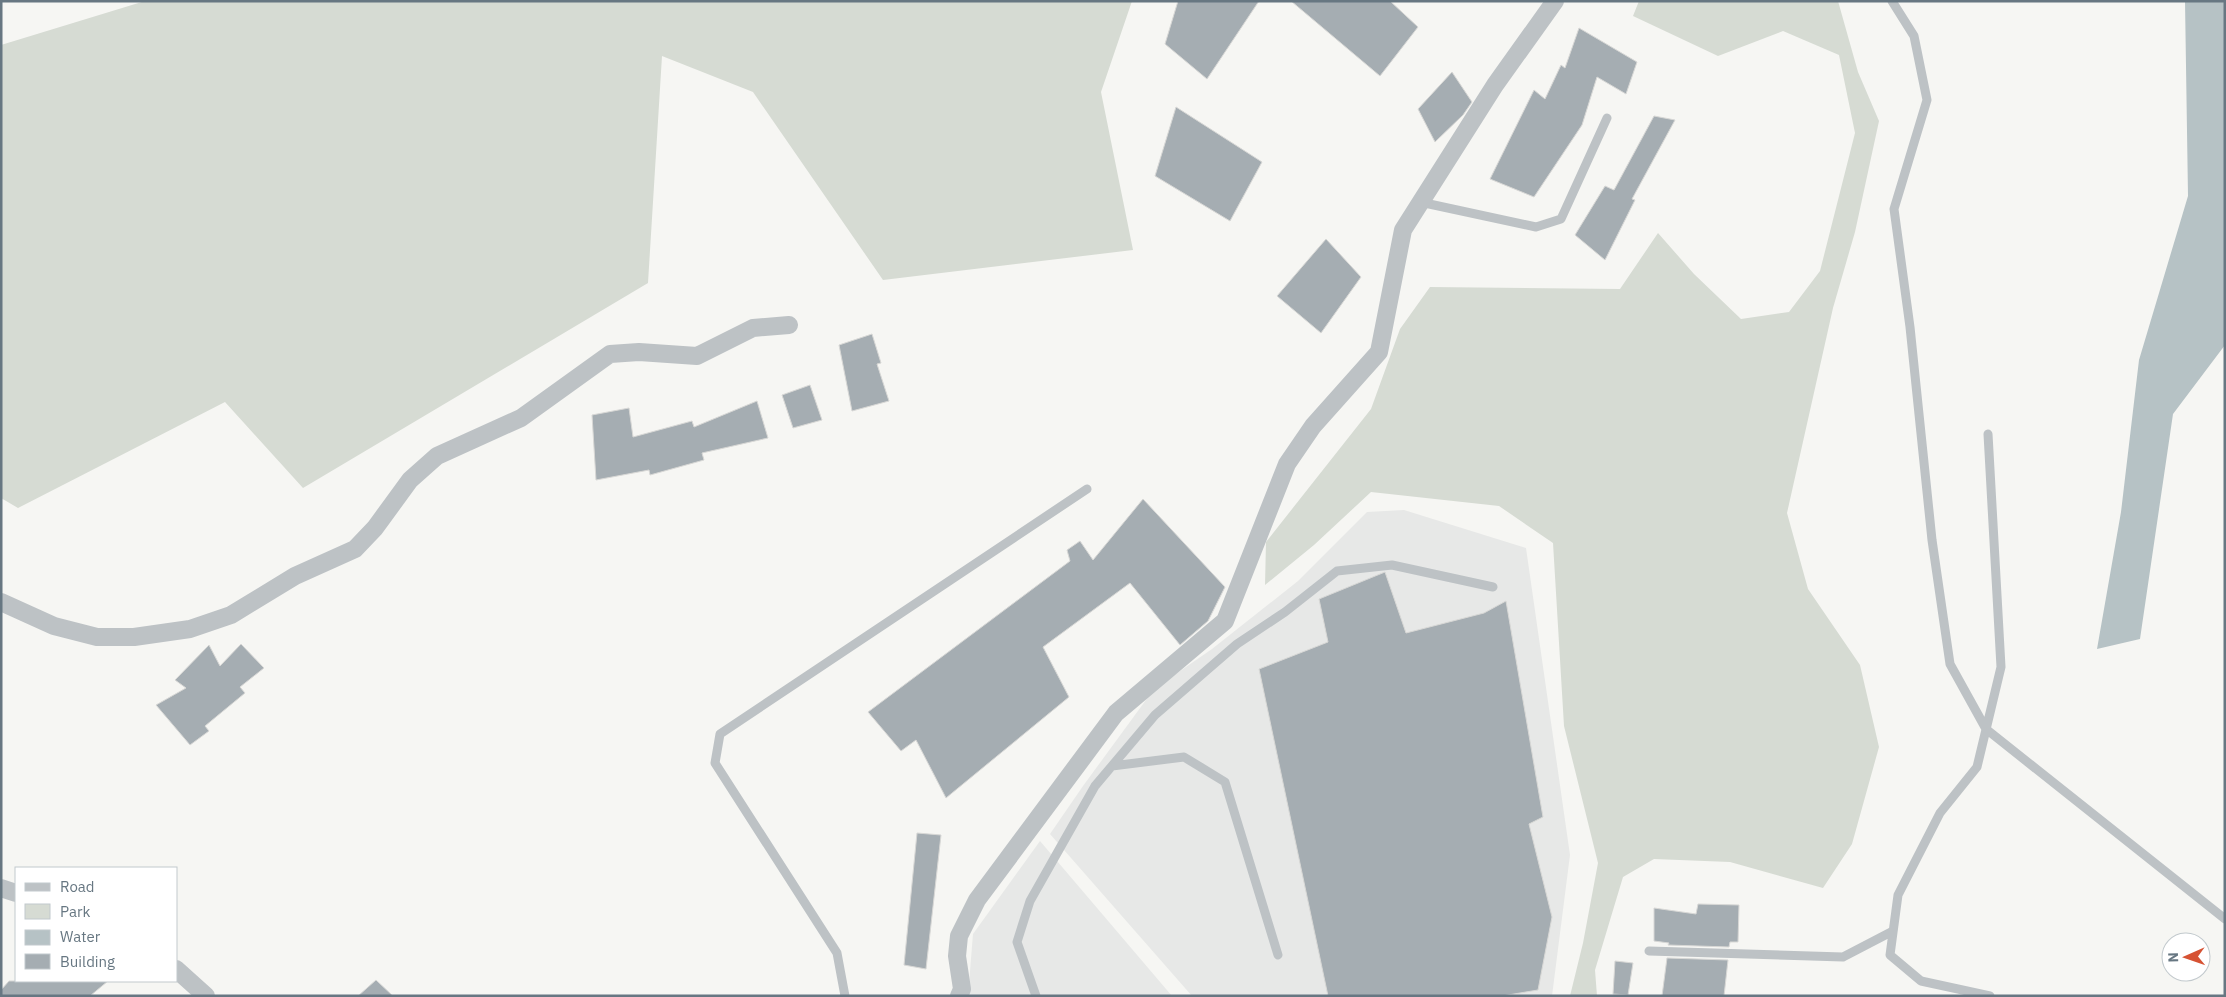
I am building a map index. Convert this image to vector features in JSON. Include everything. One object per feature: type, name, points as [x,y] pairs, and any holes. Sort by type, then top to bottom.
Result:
[{"type":"street","points":[[959,996],[962,989],[957,956],[959,936],[976,900],[1116,713],[1225,621],[1288,464],[1313,426],[1379,352],[1403,230],[1495,85],[1555,1]]},
{"type":"street","points":[[1,602],[54,626],[97,637],[134,637],[190,629],[231,615],[295,576],[355,549],[375,528],[410,480],[437,456],[521,418],[610,354],[639,352],[697,356],[753,328],[789,325]]},
{"type":"street","points":[[1,888],[15,893]]},
{"type":"street","points":[[178,971],[206,996]]},
{"type":"lane","points":[[1892,1],[1914,36],[1927,100],[1894,209],[1911,337],[1932,540],[1950,664],[1986,729],[2225,919]]},
{"type":"lane","points":[[1420,202],[1536,227],[1560,219],[1607,118]]},
{"type":"lane","points":[[1988,434],[2000,667],[1977,767],[1940,813],[1898,895],[1890,955],[1921,981],[1990,996]]},
{"type":"lane","points":[[845,996],[837,953],[714,763],[720,734],[1087,489]]},
{"type":"lane","points":[[1036,996],[1017,942],[1030,901],[1095,786],[1155,715],[1229,650],[1337,572],[1392,565],[1493,588]]},
{"type":"lane","points":[[1112,766],[1184,758],[1224,782],[1278,955]]},
{"type":"lane","points":[[1648,951],[1843,957],[1893,930]]},
{"type":"shaded area","points":[[1404,510],[1526,548],[1570,855],[1552,996],[1192,996],[1050,834],[1154,689],[1212,649],[1298,581],[1367,512]]},
{"type":"shaded area","points":[[1040,841],[1172,996],[968,996],[973,934]]},
{"type":"green space","points":[[145,1],[1132,1],[1101,92],[1133,250],[883,280],[753,92],[662,56],[648,283],[303,488],[225,402],[18,508],[1,498],[1,45]]},
{"type":"green space","points":[[1639,1],[1838,1],[1858,72],[1879,121],[1855,232],[1833,308],[1787,513],[1808,589],[1860,665],[1879,747],[1852,844],[1823,888],[1730,862],[1654,859],[1623,877],[1595,970],[1597,996],[1570,996],[1583,943],[1598,863],[1564,726],[1553,543],[1499,506],[1371,492],[1314,545],[1265,585],[1266,542],[1371,409],[1400,329],[1430,287],[1620,289],[1658,233],[1694,274],[1741,319],[1789,312],[1820,271],[1855,133],[1839,55],[1783,31],[1718,56],[1633,16]]},
{"type":"water","points":[[2185,1],[2225,1],[2225,345],[2173,414],[2140,639],[2097,649],[2121,512],[2139,360],[2188,196]]},
{"type":"building","points":[[1178,1],[1259,1],[1207,79],[1165,44]]},
{"type":"building","points":[[1291,1],[1390,1],[1418,27],[1380,76]]},
{"type":"building","points":[[1579,28],[1637,62],[1626,94],[1597,77],[1582,125],[1534,197],[1490,179],[1534,90],[1545,99],[1561,65],[1565,68]]},
{"type":"building","points":[[1452,72],[1472,102],[1463,115],[1435,142],[1418,109]]},
{"type":"building","points":[[1176,107],[1262,162],[1230,221],[1155,176]]},
{"type":"building","points":[[1654,116],[1675,120],[1632,199],[1635,200],[1605,260],[1575,235],[1605,186],[1614,190]]},
{"type":"building","points":[[1326,239],[1361,277],[1321,333],[1277,296]]},
{"type":"building","points":[[872,334],[881,363],[877,364],[889,401],[852,411],[839,345]]},
{"type":"building","points":[[810,385],[822,420],[793,428],[782,395]]},
{"type":"building","points":[[757,401],[768,438],[702,453],[704,460],[650,475],[649,470],[596,480],[592,415],[629,408],[633,437],[692,421],[694,427]]},
{"type":"building","points":[[1143,499],[1225,587],[1208,621],[1180,645],[1130,583],[1043,647],[1069,697],[946,798],[916,740],[901,751],[868,712],[1070,561],[1067,550],[1080,541],[1093,560]]},
{"type":"building","points":[[1385,572],[1406,633],[1484,613],[1506,601],[1543,817],[1529,824],[1552,917],[1538,990],[1502,996],[1328,996],[1259,669],[1328,642],[1319,599]]},
{"type":"building","points":[[241,644],[264,668],[240,687],[245,693],[205,726],[209,731],[190,745],[156,705],[186,688],[175,680],[209,645],[220,666]]},
{"type":"building","points":[[917,833],[941,835],[926,969],[904,965]]},
{"type":"building","points":[[1698,904],[1739,905],[1738,942],[1730,942],[1729,947],[1668,945],[1669,943],[1654,941],[1654,908],[1696,914]]},
{"type":"building","points":[[1667,958],[1728,960],[1724,996],[1662,996]]},
{"type":"building","points":[[1615,961],[1633,963],[1628,995],[1613,994]]},
{"type":"building","points":[[376,980],[393,996],[358,996]]},
{"type":"building","points":[[9,981],[107,982],[90,996],[1,996],[1,990]]}]
